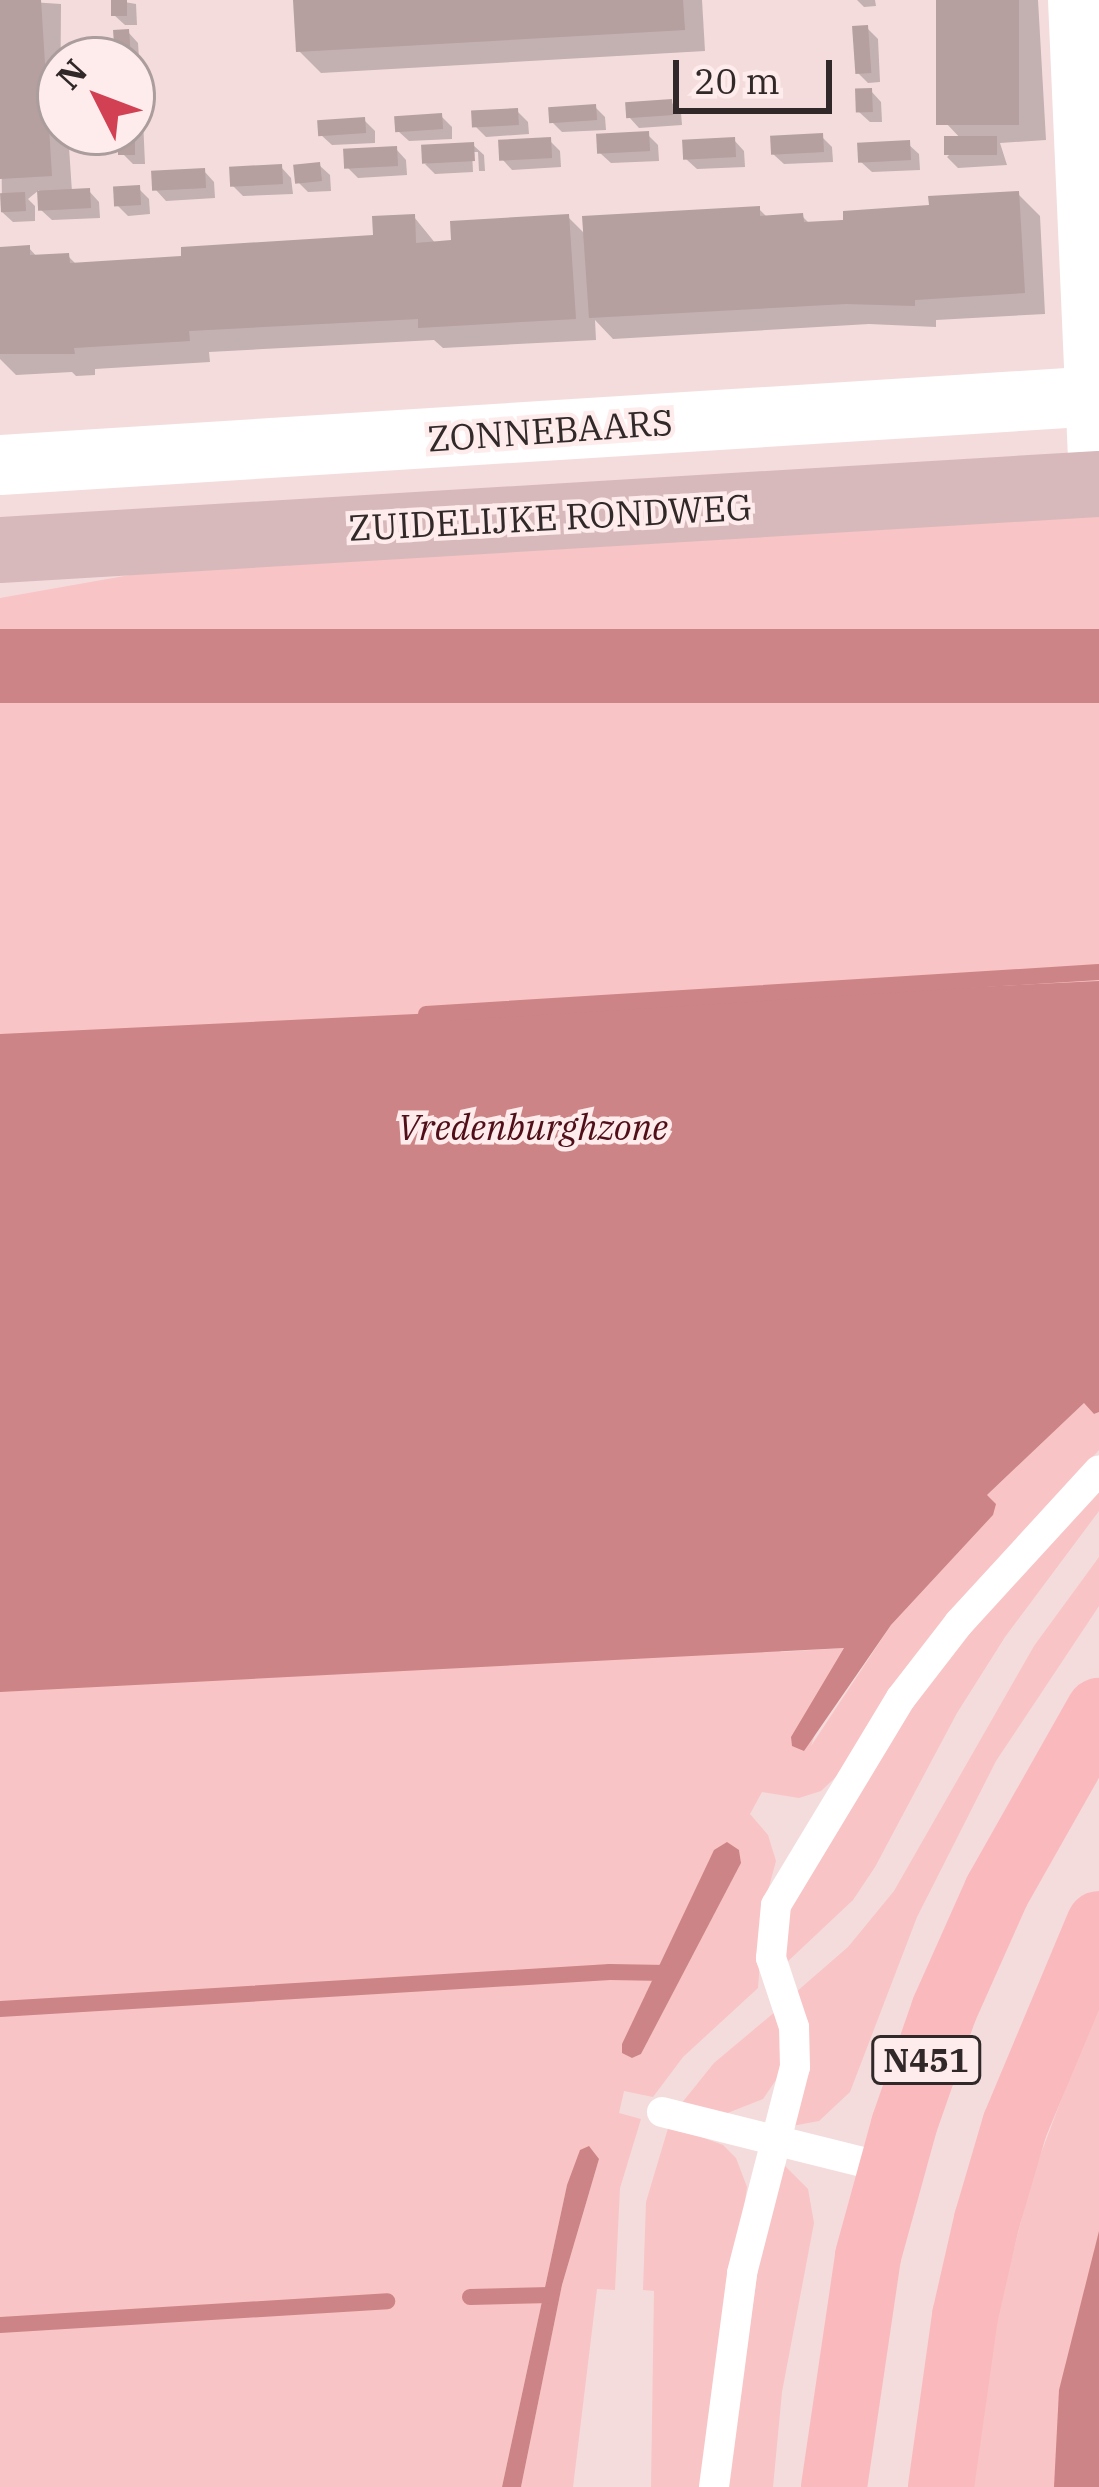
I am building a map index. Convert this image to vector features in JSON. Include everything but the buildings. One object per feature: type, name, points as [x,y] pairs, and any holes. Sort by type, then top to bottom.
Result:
[{"type":"main road","name":"ZUIDELIJKE RONDWEG","points":[[0,550],[1099,484]]},
{"type":"main road","name":"N451","points":[[834,2487],[847,2373],[890,2169],[968,1952],[1032,1821],[1099,1711]]},
{"type":"main road","name":"N451","points":[[941,2487],[965,2316],[987,2220],[1015,2125],[1099,1924]]},
{"type":"street","points":[[1078,0],[1099,484]]},
{"type":"street","name":"ZONNEBAARS","points":[[0,465],[1097,396]]},
{"type":"lane","points":[[714,2487],[742,2273],[796,2053],[794,2027],[771,1958],[776,1905],[901,1698],[959,1623],[1099,1471]]},
{"type":"lane","points":[[662,2112],[890,2169]]},
{"type":"green space","name":"Vredenburghzone","points":[[1099,507],[1099,1352],[780,1652],[845,1648],[811,1746],[891,1625],[993,1515],[986,1496],[1085,1402],[1094,1414],[1099,1412],[1099,1450],[985,1575],[839,1774],[821,1791],[799,1798],[762,1792],[750,1814],[768,1835],[776,1861],[764,1905],[758,1988],[683,2057],[653,2097],[624,2091],[619,2113],[641,2119],[620,2188],[615,2290],[597,2289],[573,2487],[521,2487],[562,2285],[599,2159],[567,2185],[502,2487],[0,2487],[0,598],[209,561]],"holes":[[[739,1850],[741,1863],[641,2054],[632,2058],[623,2053],[659,1966]]]},
{"type":"green space","points":[[1099,1489],[1099,1511],[1005,1637],[957,1713],[875,1867],[853,1900],[785,1964],[790,1905],[891,1734],[951,1652]]},
{"type":"green space","points":[[1099,1557],[1099,1606],[996,1761],[917,1917],[850,2092],[819,2121],[792,2126],[795,1993],[848,1947],[894,1891],[1034,1646]]},
{"type":"green space","points":[[1099,2000],[1099,2487],[973,2487],[998,2313],[1032,2177]]},
{"type":"green space","points":[[776,2011],[782,2040],[780,2074],[763,2099],[725,2114],[681,2104],[714,2063]]},
{"type":"green space","points":[[669,2125],[723,2145],[736,2158],[747,2187],[703,2487],[651,2487],[654,2291],[643,2290],[646,2202]]},
{"type":"green space","points":[[782,2163],[808,2189],[814,2223],[782,2392],[773,2487],[727,2487],[761,2248]]},
{"type":"shaded area","points":[[0,629],[1099,629],[1099,703],[0,703]]},
{"type":"shaded area","points":[[1099,981],[1099,1412],[1094,1414],[1084,1403],[987,1495],[996,1504],[993,1515],[891,1625],[804,1751],[792,1746],[791,1737],[844,1648],[0,1692],[0,1034]]},
{"type":"shaded area","points":[[727,1842],[739,1850],[741,1863],[641,2054],[632,2058],[622,2053],[622,2044],[714,1850]]},
{"type":"shaded area","points":[[589,2146],[599,2159],[562,2285],[521,2487],[502,2487],[567,2185],[580,2150]]},
{"type":"shaded area","points":[[1099,2231],[1099,2487],[1054,2487],[1059,2390]]},
{"type":"waterway","points":[[426,1014],[1099,972]]},
{"type":"waterway","points":[[0,2009],[610,1972],[666,1973]]},
{"type":"waterway","points":[[470,2297],[551,2295]]},
{"type":"waterway","points":[[0,2325],[387,2301]]}]
